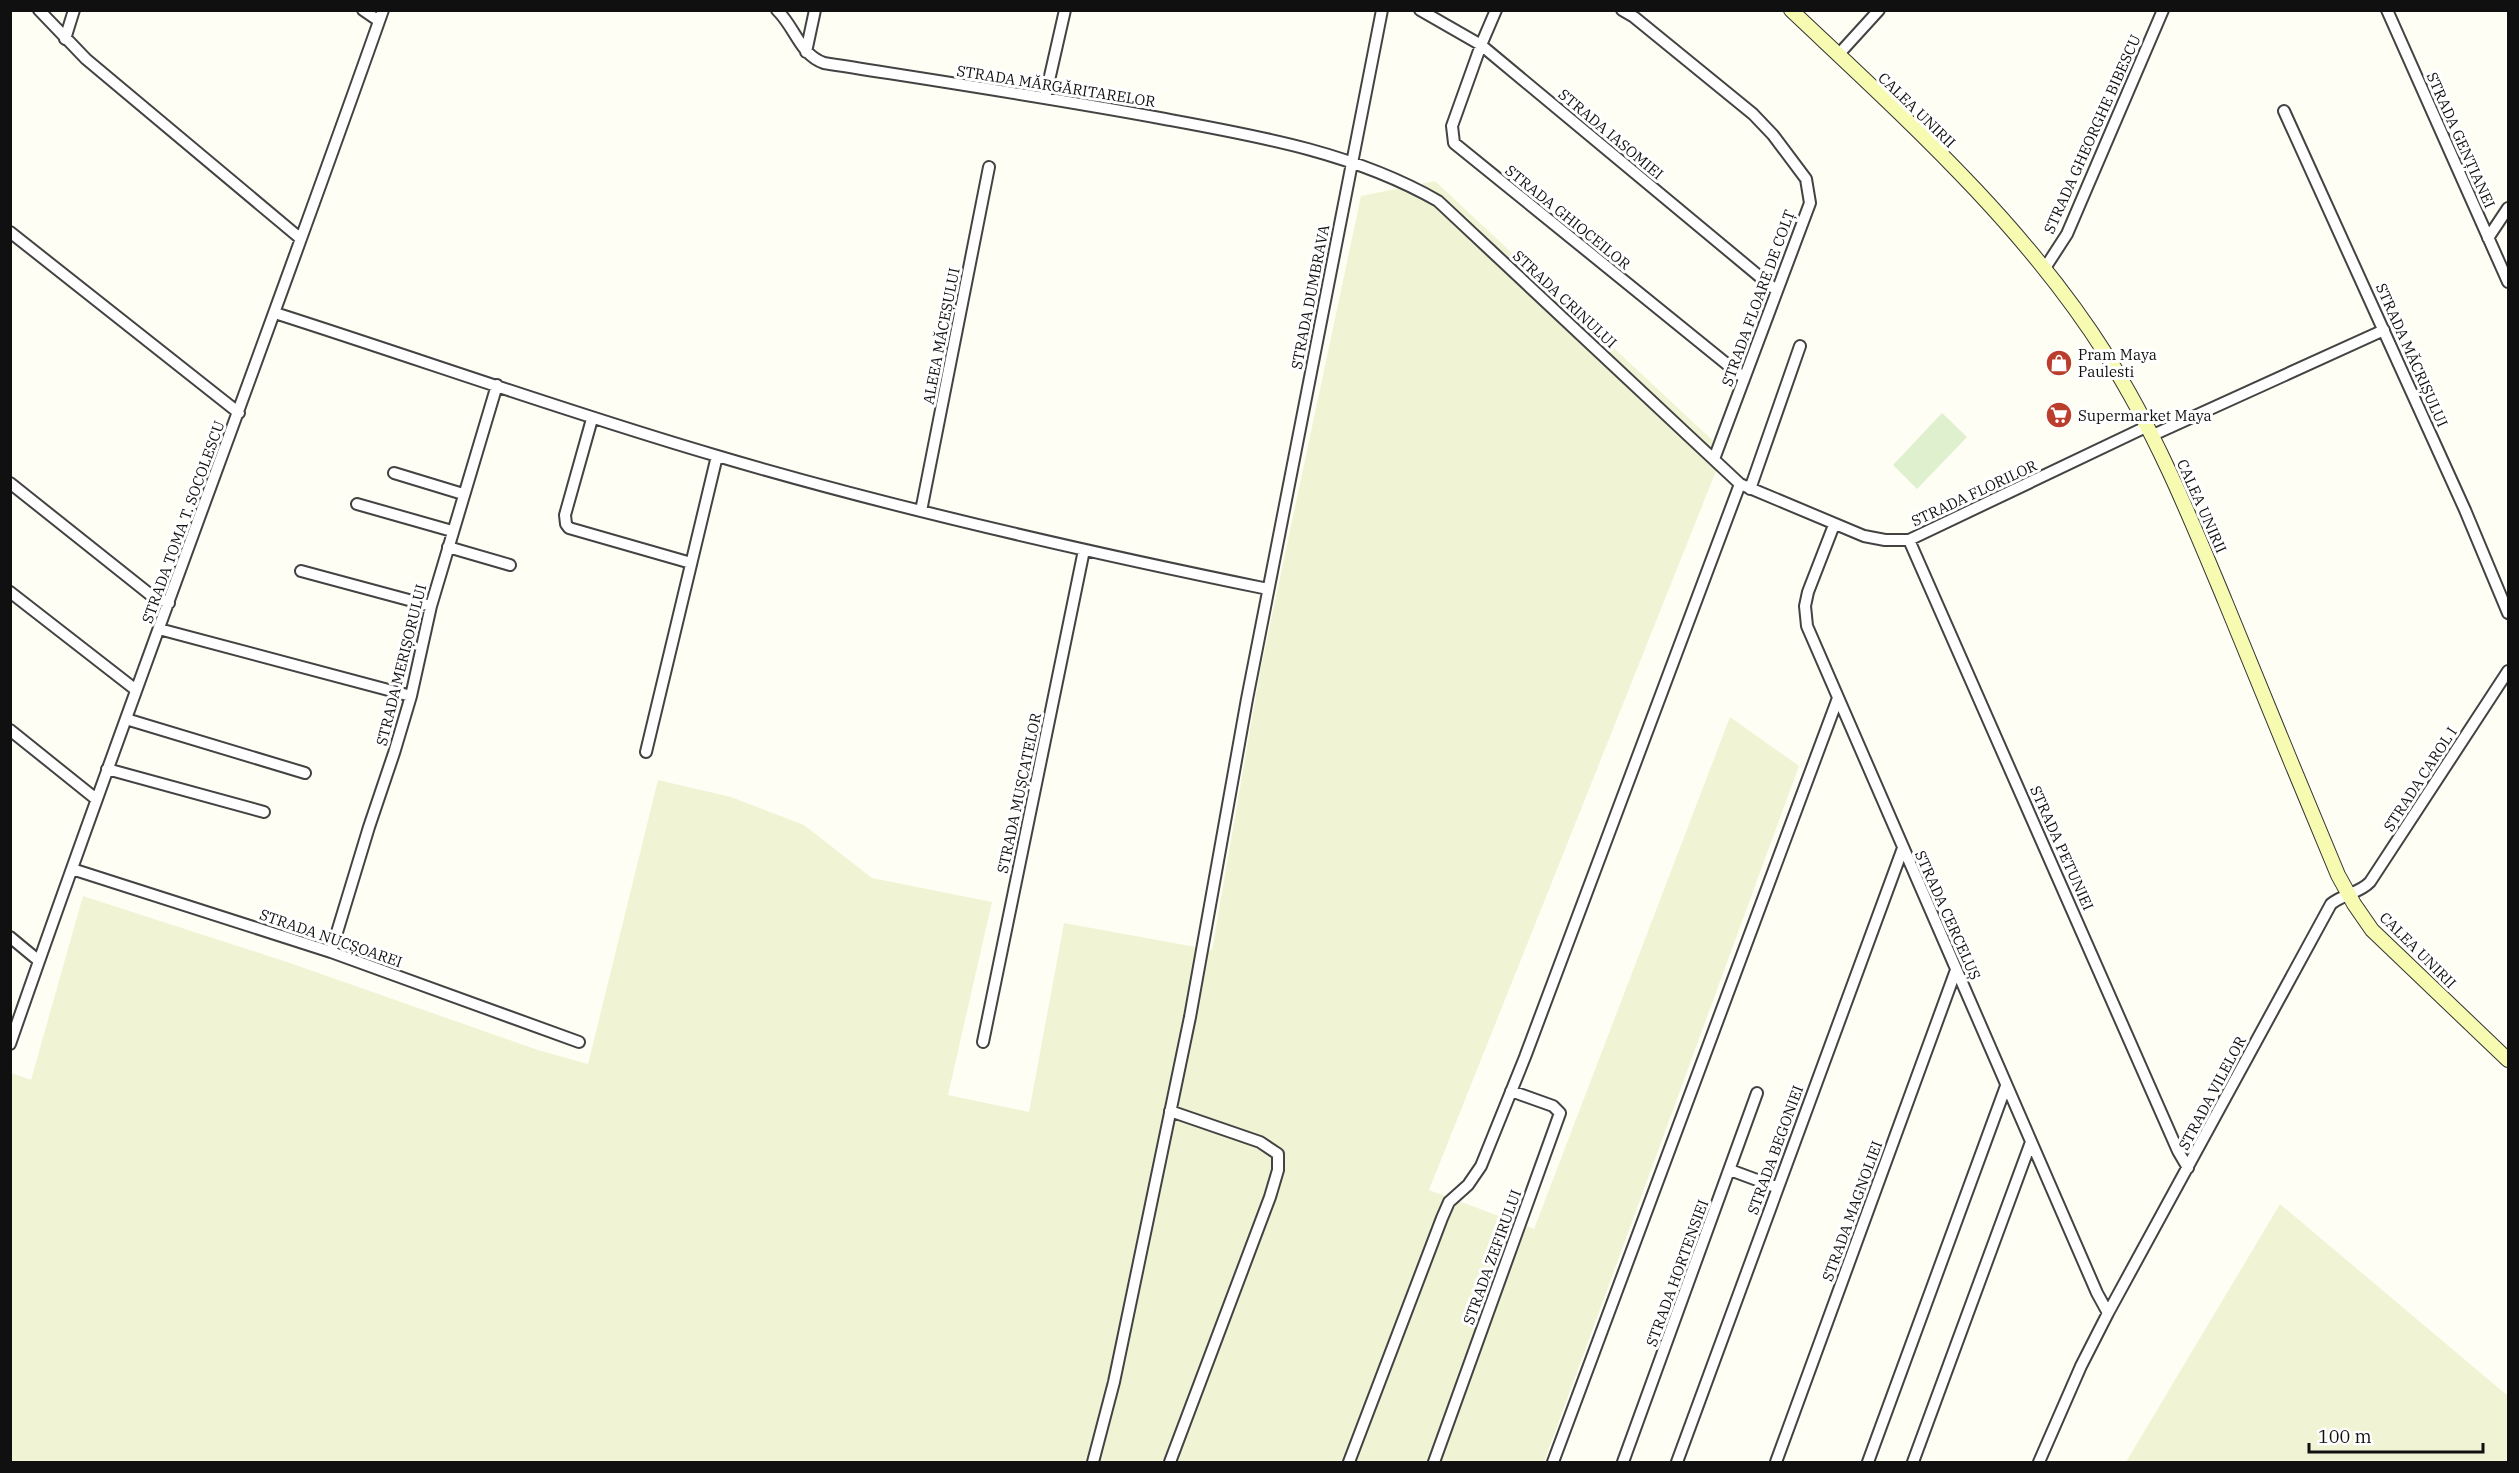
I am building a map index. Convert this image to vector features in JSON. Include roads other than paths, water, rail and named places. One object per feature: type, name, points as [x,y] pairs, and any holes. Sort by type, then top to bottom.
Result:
[{"type":"main road","name":"CALEA UNIRII","points":[[1791,10],[1958,173],[2045,268],[2107,356],[2151,431],[2188,511],[2348,894],[2364,919],[2382,940],[2508,1060]]},
{"type":"street","points":[[39,10],[95,67],[301,239]]},
{"type":"street","points":[[65,39],[74,10]]},
{"type":"street","points":[[363,10],[381,16]]},
{"type":"street","points":[[777,10],[785,18],[806,52]]},
{"type":"street","points":[[806,52],[815,10]]},
{"type":"street","points":[[1045,98],[1065,10]]},
{"type":"street","name":"STRADA DUMBRAVA","points":[[1093,1462],[1114,1382],[1190,1017],[1268,589],[1382,10]]},
{"type":"street","name":"STRADA IASOMIEI","points":[[1420,10],[1481,45],[1777,291]]},
{"type":"street","points":[[1481,45],[1496,10]]},
{"type":"street","name":"STRADA FLOARE DE COLȚ","points":[[1622,10],[1634,17],[1753,114],[1773,135],[1806,179],[1810,202],[1714,459]]},
{"type":"street","points":[[1838,55],[1879,10]]},
{"type":"street","name":"STRADA GHEORGHE BIBESCU","points":[[2045,268],[2067,234],[2163,10]]},
{"type":"street","name":"STRADA GENȚIANEI","points":[[2387,10],[2508,282]]},
{"type":"street","name":"STRADA TOMA T. SOCOLESCU","points":[[10,1044],[96,799],[239,413],[381,16]]},
{"type":"street","name":"STRADA GHIOCEILOR","points":[[1481,45],[1452,126],[1454,142],[1744,378]]},
{"type":"street","name":"STRADA MĂRGĂRITARELOR","points":[[806,52],[813,59],[824,63],[1045,98],[1220,129],[1352,162]]},
{"type":"street","name":"STRADA MĂCRIȘULUI","points":[[2284,111],[2466,510],[2508,613]]},
{"type":"street","name":"STRADA CRINULUI","points":[[1352,162],[1407,183],[1438,201],[1745,486]]},
{"type":"street","name":"ALEEA MĂCEȘULUI","points":[[921,511],[989,167]]},
{"type":"street","points":[[2488,237],[2508,208]]},
{"type":"street","points":[[10,232],[239,413]]},
{"type":"street","points":[[275,313],[592,418],[717,456],[921,511],[1084,550],[1268,589]]},
{"type":"street","name":"STRADA FLORILOR","points":[[1745,486],[1864,536],[1885,540],[1909,540],[2151,431],[2384,330]]},
{"type":"street","points":[[1349,1462],[1449,1202],[1468,1185],[1481,1166],[1800,346]]},
{"type":"street","name":"STRADA MERIȘORULUI","points":[[331,952],[411,696],[431,606],[497,385]]},
{"type":"street","points":[[592,418],[565,515],[566,525],[690,563]]},
{"type":"street","points":[[646,752],[717,456]]},
{"type":"street","points":[[394,473],[463,494]]},
{"type":"street","points":[[10,483],[152,596],[169,603]]},
{"type":"street","points":[[357,504],[452,531]]},
{"type":"street","name":"STRADA CERCELUȘ","points":[[1834,525],[1804,606],[1807,626],[2006,1086],[2100,1300],[2108,1313]]},
{"type":"street","name":"STRADA PETUNIEI","points":[[1909,540],[2178,1151],[2188,1168]]},
{"type":"street","points":[[448,548],[510,565]]},
{"type":"street","name":"STRADA MUȘCATELOR","points":[[983,1042],[1084,550]]},
{"type":"street","points":[[301,571],[431,606]]},
{"type":"street","points":[[10,592],[136,690]]},
{"type":"street","points":[[159,629],[411,696]]},
{"type":"street","name":"STRADA CAROL I","points":[[2348,894],[2370,882],[2508,671]]},
{"type":"street","points":[[1552,1462],[1838,698]]},
{"type":"street","points":[[126,719],[305,773]]},
{"type":"street","points":[[10,730],[96,799]]},
{"type":"street","points":[[107,769],[264,812]]},
{"type":"street","name":"STRADA BEGONIEI","points":[[1677,1462],[1776,1187],[1903,848]]},
{"type":"street","name":"STRADA NUCȘOAREI","points":[[72,868],[331,952],[579,1042]]},
{"type":"street","name":"STRADA VILELOR","points":[[2039,1462],[2081,1365],[2108,1313],[2331,904],[2348,894]]},
{"type":"street","points":[[10,937],[39,961]]},
{"type":"street","name":"STRADA MAGNOLIEI","points":[[1776,1462],[1956,970]]},
{"type":"street","points":[[1868,1462],[2006,1086]]},
{"type":"street","name":"STRADA ZEFIRULUI","points":[[1434,1462],[1560,1113],[1553,1106],[1511,1091]]},
{"type":"street","name":"STRADA HORTENSIEI","points":[[1623,1462],[1757,1093]]},
{"type":"street","points":[[1170,1111],[1260,1142],[1278,1154],[1279,1162],[1270,1197],[1170,1462]]},
{"type":"street","points":[[1913,1462],[2031,1142]]},
{"type":"street","points":[[1730,1170],[1776,1187]]},
{"type":"place","name":"Pram Maya Paulesti","points":[[2059,363]]},
{"type":"place","name":"Supermarket Maya","points":[[2059,415]]}]
